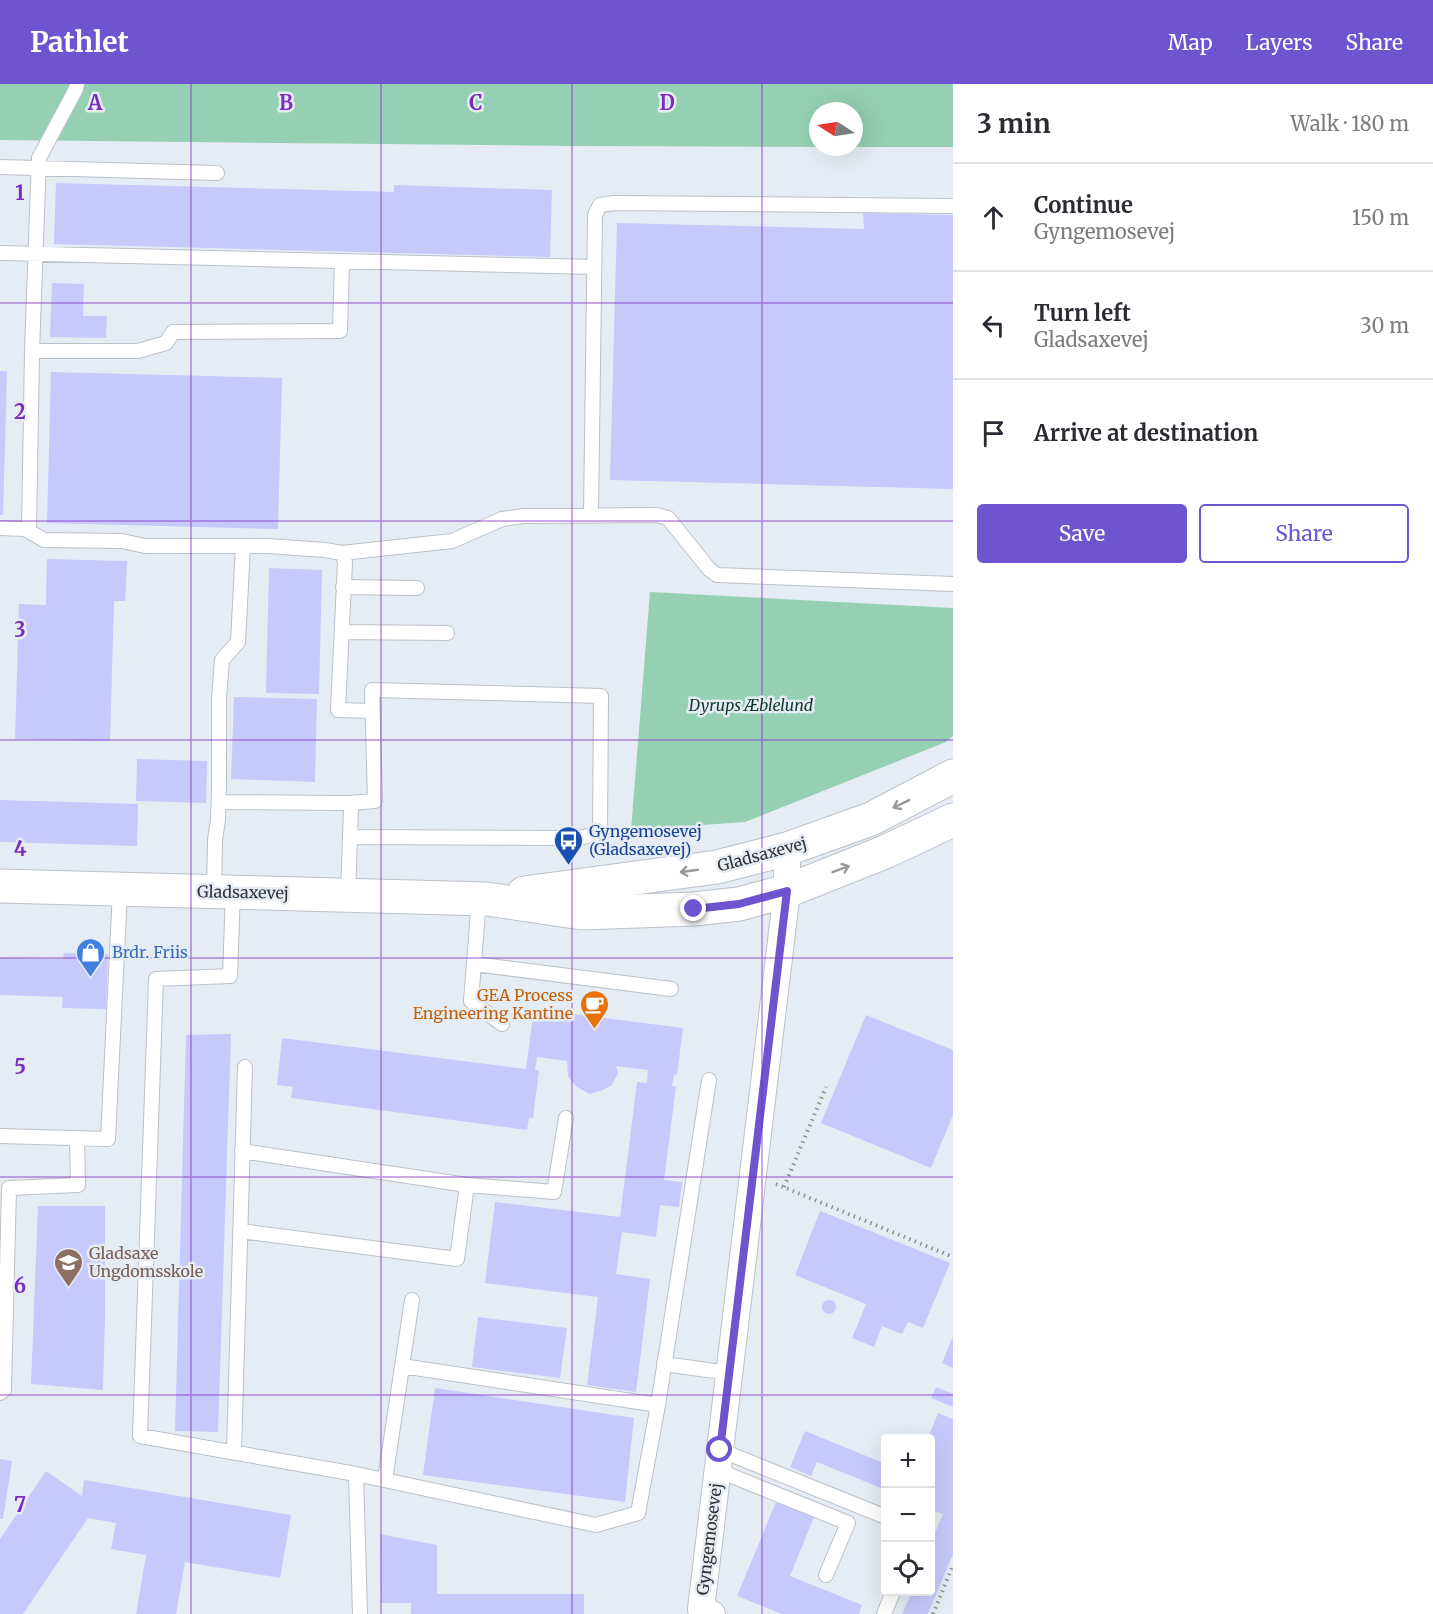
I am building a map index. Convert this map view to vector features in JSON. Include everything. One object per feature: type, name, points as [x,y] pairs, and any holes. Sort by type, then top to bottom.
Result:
[{"type":"street","name":"Gladsaxevej","points":[[483,898],[717,867],[787,849],[871,819],[953,776]]},
{"type":"street","name":"Gladsaxevej","points":[[0,886],[483,898],[582,913],[694,909],[739,904],[787,891],[885,852],[953,820]]},
{"type":"street","name":"Gyngemosevej","points":[[712,1614],[701,1610],[787,891],[787,849]]},
{"type":"lane","points":[[29,531],[32,351],[39,158],[77,84]]},
{"type":"lane","points":[[0,167],[217,173]]},
{"type":"lane","points":[[591,515],[594,215],[600,205],[614,203],[953,206]]},
{"type":"lane","points":[[0,253],[594,267]]},
{"type":"lane","points":[[32,351],[138,351],[166,344],[173,332],[339,331],[342,261]]},
{"type":"lane","points":[[0,528],[25,529],[44,540],[122,541],[145,546],[243,546],[342,553],[452,541],[502,519],[524,516],[657,515],[668,518],[709,569],[717,575],[953,584]]},
{"type":"lane","points":[[243,546],[238,642],[222,660],[219,698],[219,802],[215,840],[223,892],[230,976],[156,979],[140,1436],[356,1474],[596,1525],[638,1514],[658,1405],[709,1080]]},
{"type":"lane","points":[[342,553],[345,562],[338,710],[372,711]]},
{"type":"lane","points":[[343,587],[417,588]]},
{"type":"lane","points":[[342,632],[447,633]]},
{"type":"lane","points":[[219,802],[348,803],[375,801],[372,690],[601,696],[600,833],[579,838],[350,837]]},
{"type":"lane","points":[[348,803],[351,808],[348,895]]},
{"type":"lane","points":[[0,1136],[108,1139],[120,890]]},
{"type":"lane","points":[[483,898],[471,1001],[502,1024]]},
{"type":"lane","points":[[474,964],[671,989]]},
{"type":"lane","points":[[234,1452],[245,1067]]},
{"type":"lane","points":[[242,1151],[467,1185],[554,1192],[566,1118]]},
{"type":"lane","points":[[0,1393],[4,1390],[5,1186],[78,1185],[77,1138]]},
{"type":"lane","points":[[240,1231],[457,1258],[467,1185]]},
{"type":"lane","points":[[385,1480],[411,1300]]},
{"type":"lane","points":[[664,1364],[729,1373]]},
{"type":"lane","points":[[402,1366],[658,1405]]},
{"type":"lane","points":[[718,1460],[881,1515]]},
{"type":"lane","points":[[718,1460],[848,1523],[826,1575]]},
{"type":"lane","points":[[356,1474],[360,1614]]},
{"type":"lane","points":[[884,1614],[891,1596]]},
{"type":"path","points":[[784,1187],[826,1087]]},
{"type":"path","points":[[752,1174],[953,1257]]},
{"type":"path","points":[[933,1614],[953,1564]]},
{"type":"green space","points":[[0,84],[953,84],[953,147],[863,147],[863,102],[809,102],[809,147],[0,140]]},
{"type":"green space","name":"Dyrups Æblelund","points":[[650,592],[953,608],[953,736],[946,742],[745,822],[631,830]]},
{"type":"building","points":[[56,183],[394,192],[394,185],[552,190],[550,257],[54,244]]},
{"type":"building","points":[[863,213],[953,215],[953,489],[610,480],[617,223],[864,229]]},
{"type":"building","points":[[52,283],[84,284],[83,316],[107,316],[106,338],[50,337]]},
{"type":"building","points":[[0,371],[7,371],[3,515],[0,515]]},
{"type":"building","points":[[51,372],[282,378],[278,529],[47,523]]},
{"type":"building","points":[[47,559],[127,561],[125,601],[114,601],[110,741],[15,739],[19,604],[46,605]]},
{"type":"building","points":[[269,568],[322,570],[319,694],[266,693]]},
{"type":"building","points":[[234,697],[317,699],[315,782],[231,779]]},
{"type":"building","points":[[137,759],[207,761],[206,803],[136,801]]},
{"type":"building","points":[[0,800],[138,804],[137,846],[0,842]]},
{"type":"building","points":[[64,953],[108,954],[106,1009],[62,1008],[63,997],[0,995],[0,958],[63,959]]},
{"type":"building","points":[[534,1009],[683,1028],[677,1075],[674,1074],[672,1086],[676,1087],[664,1180],[682,1182],[679,1207],[660,1205],[656,1237],[622,1232],[616,1274],[650,1279],[636,1392],[587,1385],[598,1297],[485,1283],[495,1202],[620,1217],[637,1082],[647,1083],[648,1070],[616,1066],[618,1073],[612,1085],[590,1094],[577,1087],[568,1077],[567,1061],[537,1057],[535,1070],[539,1071],[533,1118],[529,1118],[527,1130],[291,1098],[293,1087],[277,1085],[282,1038],[526,1069]]},
{"type":"building","points":[[866,1015],[953,1050],[953,1115],[931,1168],[821,1123]]},
{"type":"building","points":[[231,1034],[218,1432],[175,1431],[186,1035]]},
{"type":"building","points":[[38,1206],[105,1206],[103,1390],[31,1384]]},
{"type":"building","points":[[820,1211],[950,1263],[923,1328],[908,1322],[902,1334],[882,1326],[874,1347],[852,1338],[866,1304],[795,1275]]},
{"type":"building","points":[[826,1300],[832,1300],[836,1307],[832,1314],[826,1314],[822,1310],[822,1304]]},
{"type":"building","points":[[478,1317],[567,1328],[560,1378],[472,1367]]},
{"type":"building","points":[[953,1336],[953,1368],[942,1363]]},
{"type":"building","points":[[936,1387],[953,1394],[953,1407],[931,1398]]},
{"type":"building","points":[[435,1388],[634,1418],[625,1502],[423,1475]]},
{"type":"building","points":[[938,1413],[953,1419],[953,1554],[928,1614],[902,1614],[910,1596],[935,1596],[935,1533],[943,1514],[935,1511],[935,1434],[930,1434]]},
{"type":"building","points":[[805,1431],[881,1462],[881,1488],[817,1462],[811,1476],[790,1467]]},
{"type":"building","points":[[0,1459],[12,1461],[3,1519],[0,1519]]},
{"type":"building","points":[[46,1471],[82,1496],[84,1480],[291,1515],[280,1578],[185,1562],[176,1614],[136,1614],[146,1555],[111,1549],[116,1523],[88,1518],[23,1614],[0,1614],[0,1539]]},
{"type":"building","points":[[776,1502],[814,1517],[790,1576],[862,1605],[859,1614],[782,1614],[737,1596]]},
{"type":"building","points":[[380,1534],[437,1545],[437,1594],[584,1594],[584,1614],[411,1614],[411,1603],[381,1603]]},
{"type":"place","name":"Gyngemosevej (Gladsaxevej)","points":[[568,866]]},
{"type":"place","name":"Brdr. Friis","points":[[91,978]]},
{"type":"place","name":"GEA Process Engineering Kantine","points":[[594,1030]]},
{"type":"place","name":"Gladsaxe Ungdomsskole","points":[[68,1288]]},
{"type":"route","points":[[694,909],[739,904],[787,891],[720,1450]]}]
